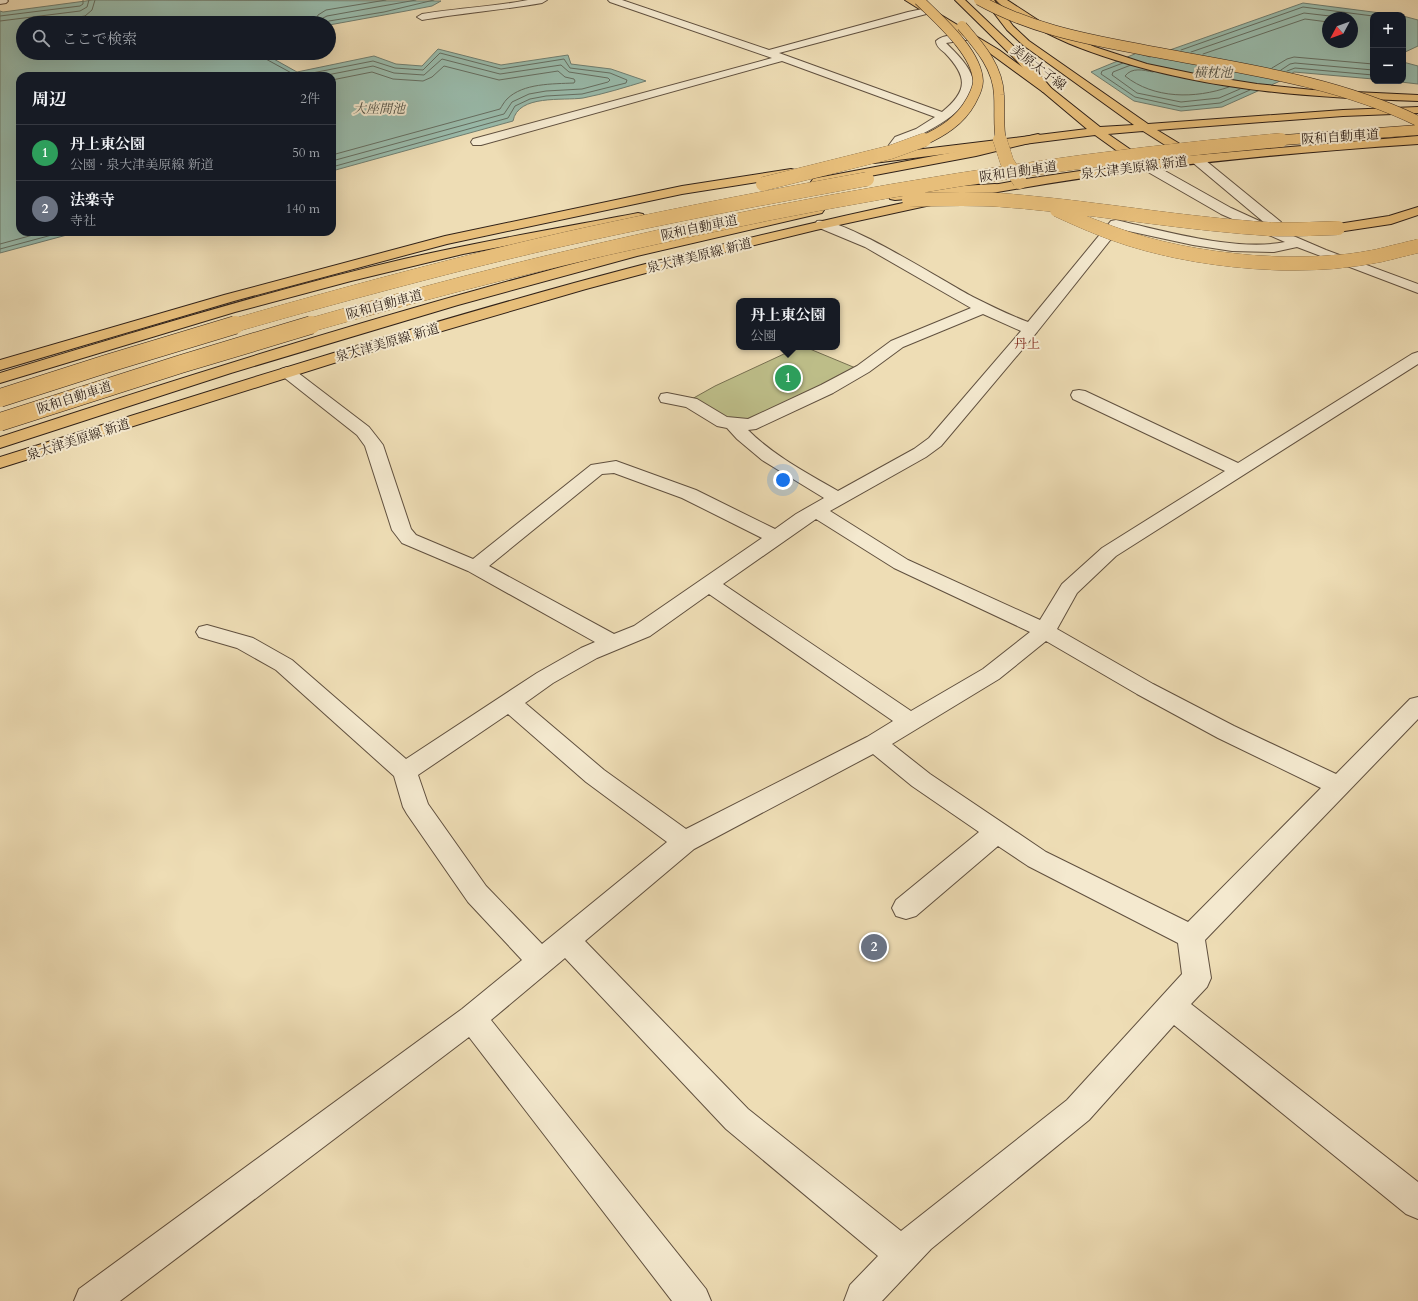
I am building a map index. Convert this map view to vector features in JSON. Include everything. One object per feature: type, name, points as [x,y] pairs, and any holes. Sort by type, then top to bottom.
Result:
[{"type":"main road","name":"美原太子線","points":[[910,0],[995,52],[1047,90],[1097,131],[1145,165]]},
{"type":"main road","points":[[467,262],[623,217],[872,158],[918,143],[936,134],[962,116],[969,107],[977,88],[978,80],[970,60],[954,36],[919,0]]},
{"type":"main road","points":[[936,0],[982,49],[997,78],[1000,104],[999,124],[1002,150],[1006,164],[1013,175],[1033,195],[1050,207],[1072,218],[1129,239],[1168,248],[1248,261],[1290,263],[1330,262],[1395,253],[1418,246]]},
{"type":"main road","points":[[960,0],[1020,58],[1047,90]]},
{"type":"main road","points":[[978,0],[1010,28]]},
{"type":"main road","points":[[978,0],[1006,14],[1052,30],[1110,43],[1264,73],[1323,87],[1382,105],[1418,120]]},
{"type":"main road","name":"美原太子線","points":[[989,0],[1010,28],[1050,62],[1146,128],[1196,159]]},
{"type":"main road","points":[[1001,0],[1030,21],[1068,40],[1117,58],[1173,72],[1238,84],[1305,92],[1418,98]]},
{"type":"main road","points":[[0,365],[229,298],[445,240],[682,190],[900,155],[1097,131],[1343,113],[1418,110]]},
{"type":"main road","name":"阪和自動車道","points":[[1094,147],[1241,131],[1418,120]]},
{"type":"main road","name":"阪和自動車道","points":[[0,422],[199,357],[341,315],[485,276],[615,245],[734,219],[950,180],[1160,152],[1283,140],[1418,130]]},
{"type":"main road","points":[[0,378],[217,313],[378,270],[464,250],[976,152],[1038,138]]},
{"type":"main road","name":"泉大津美原線 新道","points":[[0,463],[287,372],[596,280],[862,214],[1042,178],[1288,149],[1418,140]]},
{"type":"main road","name":"阪和自動車道","points":[[0,398],[181,341],[331,298],[467,262],[600,231],[715,207],[929,169],[1019,156]]},
{"type":"main road","points":[[0,443],[295,348],[606,260],[828,207],[878,198],[928,192],[995,188]]},
{"type":"main road","points":[[485,276],[750,223],[869,204],[932,198],[1024,201],[1085,207],[1195,222],[1269,229],[1338,228],[1383,221],[1418,211]]},
{"type":"street","points":[[422,17],[458,11],[505,7],[542,0]]},
{"type":"street","points":[[613,0],[783,58],[944,116]]},
{"type":"street","points":[[625,4],[643,0]]},
{"type":"street","points":[[768,53],[927,11]]},
{"type":"street","points":[[900,155],[895,144],[899,140],[920,131],[944,116],[955,108],[963,99],[968,83],[966,72],[958,60],[941,44],[942,41],[947,39],[969,37]]},
{"type":"street","points":[[477,142],[783,58]]},
{"type":"street","points":[[1196,159],[1298,243]]},
{"type":"street","points":[[1145,165],[1226,211],[1298,243],[1418,289]]},
{"type":"street","points":[[822,224],[868,244],[982,309],[1031,329]]},
{"type":"street","points":[[405,772],[545,678],[583,656],[642,631],[816,510],[920,453],[935,442],[1031,329],[1116,224],[1166,236],[1241,248],[1272,248],[1298,243]]},
{"type":"street","points":[[666,398],[691,403],[723,422],[750,425],[827,389],[863,369],[897,344],[982,309]]},
{"type":"street","points":[[91,1301],[472,1018],[685,842],[785,788],[875,743],[991,674],[1045,631],[1069,589],[1109,552],[1238,470],[1413,366]]},
{"type":"street","points":[[287,372],[363,430],[374,445],[402,530],[409,540],[475,567],[613,643]]},
{"type":"street","points":[[1079,396],[1238,470]]},
{"type":"street","points":[[732,424],[746,439],[775,462],[837,498]]},
{"type":"street","points":[[475,567],[597,469],[616,467],[689,494],[776,537]]},
{"type":"street","points":[[816,510],[901,564],[1045,631],[1145,689],[1226,732],[1339,786]]},
{"type":"street","points":[[709,584],[911,722]]},
{"type":"street","points":[[207,632],[245,643],[284,665],[405,772],[416,807],[477,894],[541,961]]},
{"type":"street","points":[[510,702],[595,776],[685,842]]},
{"type":"street","points":[[1191,937],[1417,708]]},
{"type":"street","points":[[875,743],[921,780],[1036,859],[1191,937]]},
{"type":"street","points":[[906,908],[997,832]]},
{"type":"street","points":[[862,1301],[862,1297],[919,1236],[1078,1110],[1172,1006],[1197,978],[1191,937]]},
{"type":"street","points":[[567,941],[737,1119],[902,1254]]},
{"type":"street","points":[[1172,1006],[1418,1203]]},
{"type":"street","points":[[472,1018],[694,1301]]},
{"type":"green space","points":[[793,350],[812,350],[858,369],[748,422],[732,423],[690,400],[715,386]]},
{"type":"water","name":"大座間池","points":[[93,0],[441,1],[432,6],[336,24],[336,16],[16,16],[16,60],[276,60],[297,72],[16,72],[16,236],[63,236],[0,253],[0,11],[3,12]]},
{"type":"water","name":"横枕池","points":[[1303,3],[1373,12],[1370,12],[1370,79],[1294,72],[1278,82],[1222,107],[1181,111],[1134,101],[1091,72],[1137,53],[1150,57]]},
{"type":"water","points":[[1406,17],[1418,20],[1418,46],[1406,52]]},
{"type":"water","name":"大座間池","points":[[438,49],[501,65],[568,55],[571,64],[611,69],[646,81],[583,98],[542,100],[532,103],[523,106],[517,112],[513,121],[336,170],[336,72],[297,72],[374,56],[396,64],[422,66]]},
{"type":"water","points":[[1406,63],[1418,66],[1418,84],[1406,83]]},
{"type":"place","name":"丹上東公園","points":[[788,378]]},
{"type":"place","name":"法楽寺","points":[[874,947]]},
{"type":"district","name":"丹上","points":[[1027,343]]}]
